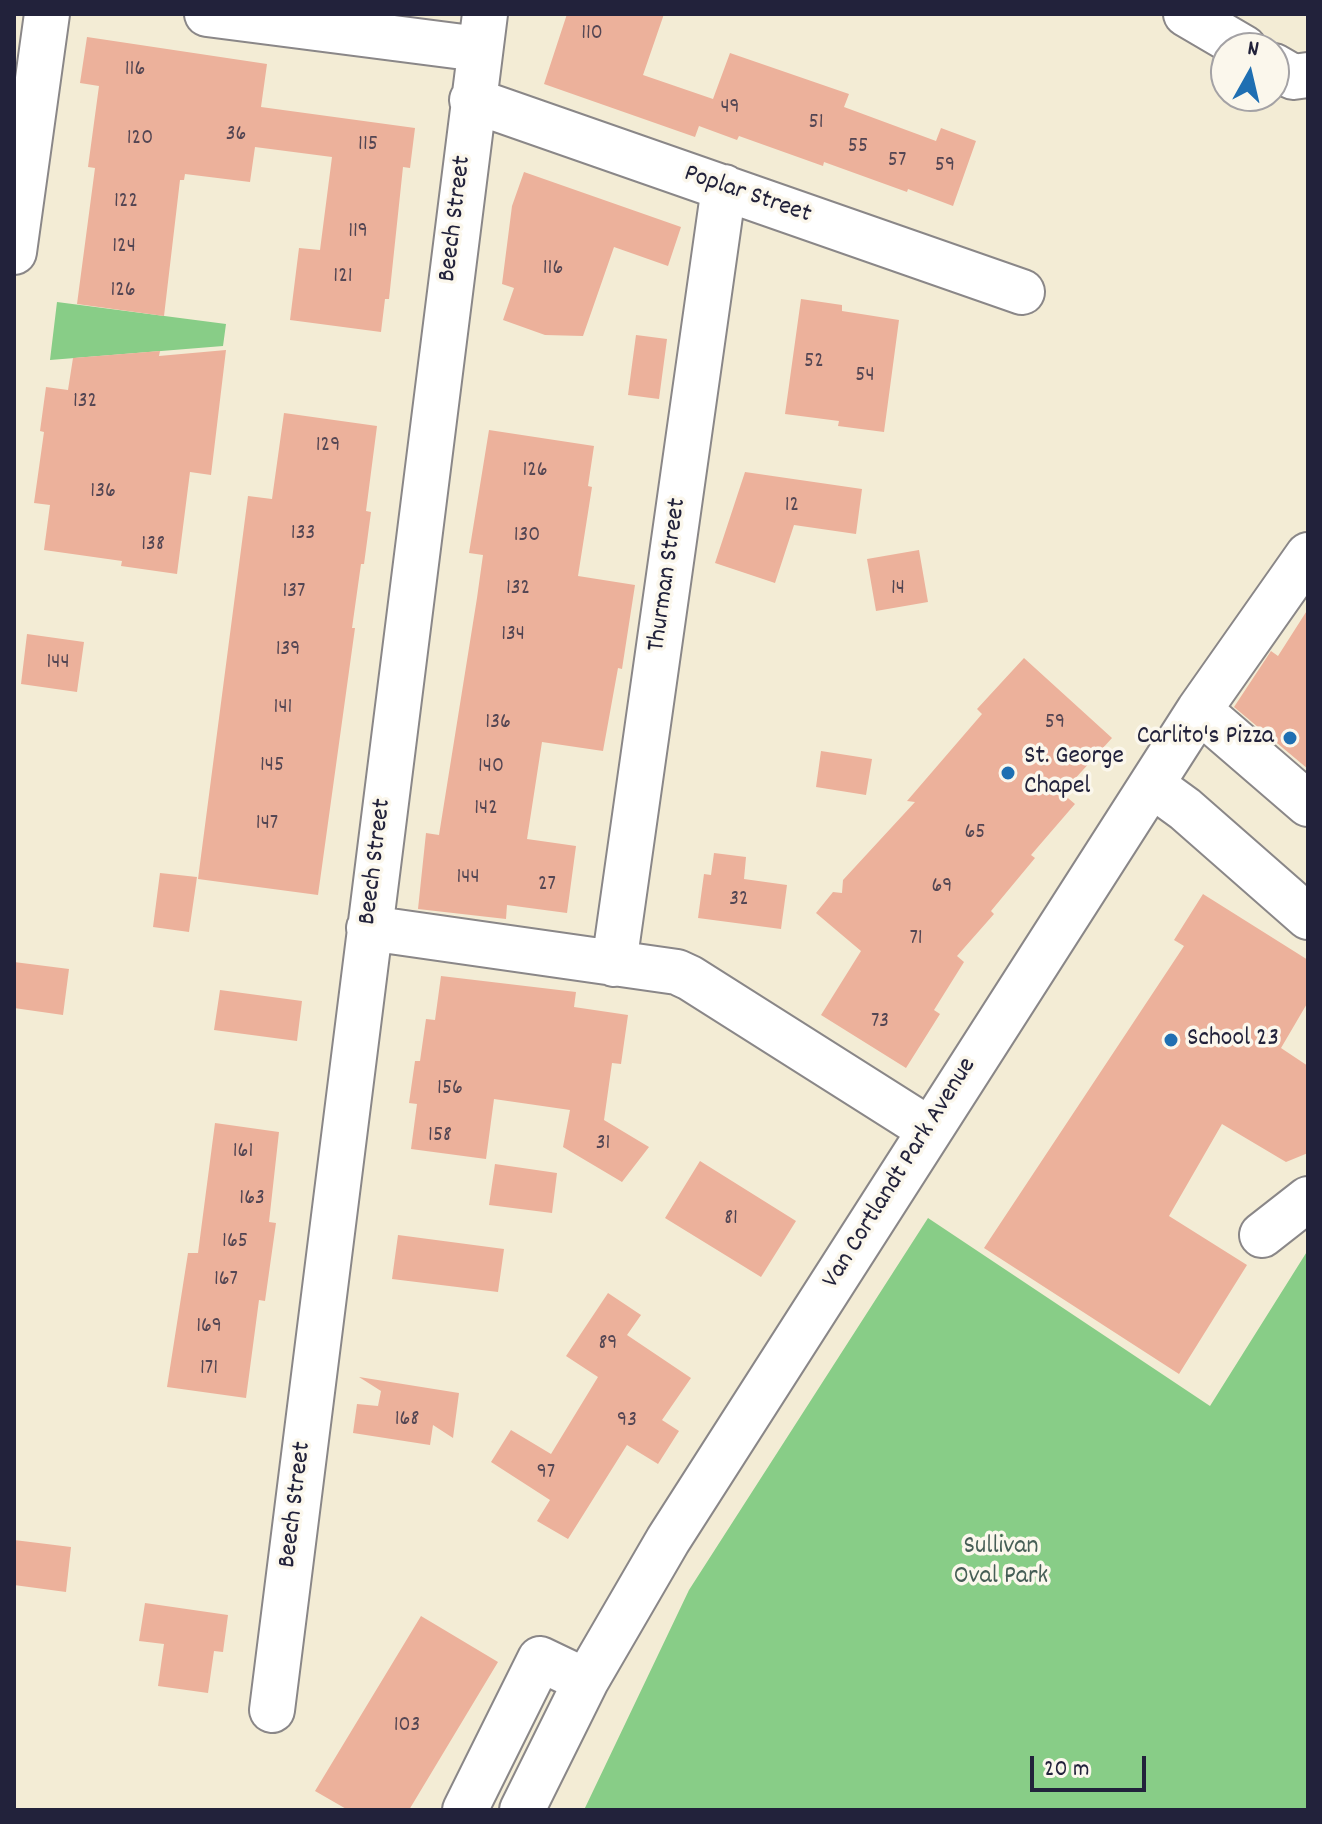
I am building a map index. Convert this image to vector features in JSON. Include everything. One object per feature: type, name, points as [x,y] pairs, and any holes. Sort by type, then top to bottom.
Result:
[{"type":"street","points":[[14,252],[47,14]]},
{"type":"street","points":[[207,14],[482,32]]},
{"type":"street","points":[[1186,14],[1217,32]]},
{"type":"street","name":"Beech Street","points":[[272,1710],[482,32]]},
{"type":"street","name":"Poplar Street","points":[[472,100],[1022,292]]},
{"type":"street","name":"Thurman Street","points":[[614,964],[724,187]]},
{"type":"street","name":"Van Cortlandt Park Avenue","points":[[522,1810],[586,1681],[668,1540],[1199,710],[1308,555]]},
{"type":"street","points":[[1199,710],[1308,804]]},
{"type":"street","points":[[1152,785],[1185,809],[1308,917]]},
{"type":"street","points":[[369,928],[677,972],[930,1130]]},
{"type":"street","points":[[1262,1235],[1308,1199]]},
{"type":"street","points":[[465,1810],[540,1659],[586,1681]]},
{"type":"green space","points":[[57,302],[226,324],[223,346],[50,360]]},
{"type":"green space","name":"Sullivan Oval Park","points":[[928,1218],[1210,1406],[1308,1250],[1308,1810],[584,1810],[689,1590]]},
{"type":"building","points":[[567,14],[664,14],[643,75],[713,99],[730,53],[849,94],[844,107],[936,141],[941,128],[976,141],[953,206],[739,136],[737,140],[699,126],[695,137],[544,84]]},
{"type":"building","points":[[87,37],[267,64],[261,107],[415,128],[410,168],[403,167],[389,299],[385,299],[381,332],[290,320],[299,248],[320,250],[332,157],[255,147],[250,182],[185,174],[184,180],[180,180],[164,316],[77,304],[95,168],[88,167],[99,86],[80,83]]},
{"type":"building","points":[[524,172],[681,227],[668,266],[614,247],[583,336],[545,335],[503,320],[514,288],[502,284],[512,206]]},
{"type":"building","points":[[801,299],[842,305],[842,311],[899,320],[884,432],[838,426],[839,421],[785,414]]},
{"type":"building","points":[[636,335],[667,339],[659,399],[628,395]]},
{"type":"building","points":[[226,350],[211,475],[190,472],[177,574],[121,566],[122,561],[44,550],[50,505],[34,503],[44,432],[40,431],[46,387],[68,390],[73,358],[160,351],[159,356]]},
{"type":"building","points":[[284,413],[377,426],[366,511],[371,512],[352,628],[355,628],[318,895],[198,879],[248,496],[272,499]]},
{"type":"building","points":[[489,430],[594,446],[588,486],[592,487],[578,576],[635,585],[622,669],[618,668],[603,751],[542,742],[527,839],[576,846],[567,913],[507,905],[506,919],[418,909],[426,833],[439,835],[477,598],[483,555],[469,553]]},
{"type":"building","points":[[745,472],[862,489],[856,534],[794,525],[775,583],[715,563]]},
{"type":"building","points":[[919,550],[928,602],[876,611],[867,559]]},
{"type":"building","name":"Carlito's Pizza","points":[[1308,609],[1308,769],[1234,707],[1271,651],[1278,656]]},
{"type":"building","points":[[27,634],[84,642],[77,692],[21,684]]},
{"type":"building","points":[[1024,658],[1112,738],[1062,793],[1075,804],[1031,855],[1035,858],[991,911],[994,914],[957,956],[964,962],[934,1010],[940,1014],[906,1068],[821,1015],[861,951],[816,913],[833,892],[842,893],[843,880],[915,802],[907,801],[982,714],[977,709]]},
{"type":"building","points":[[821,751],[872,759],[866,795],[816,787]]},
{"type":"building","points":[[714,853],[746,857],[744,879],[787,885],[781,929],[698,918],[704,874],[711,875]]},
{"type":"building","points":[[160,873],[197,877],[189,932],[153,927]]},
{"type":"building","points":[[1203,894],[1308,960],[1308,1002],[1281,1048],[1308,1066],[1308,1153],[1286,1162],[1222,1124],[1169,1216],[1247,1265],[1179,1374],[984,1248],[1184,946],[1174,940]]},
{"type":"building","points":[[14,962],[69,969],[63,1015],[14,1008]]},
{"type":"building","points":[[441,976],[576,992],[574,1007],[628,1015],[621,1064],[612,1063],[604,1120],[649,1147],[622,1182],[563,1147],[570,1110],[494,1099],[486,1159],[411,1149],[417,1104],[409,1103],[415,1061],[420,1061],[426,1019],[435,1020]]},
{"type":"building","points":[[220,990],[302,1001],[297,1041],[214,1030]]},
{"type":"building","points":[[215,1123],[279,1132],[269,1222],[276,1223],[265,1301],[259,1300],[246,1398],[167,1387],[188,1253],[198,1253]]},
{"type":"building","points":[[700,1161],[796,1221],[761,1277],[665,1218]]},
{"type":"building","points":[[495,1164],[557,1173],[552,1213],[489,1205]]},
{"type":"building","points":[[398,1235],[504,1249],[498,1292],[392,1279]]},
{"type":"building","points":[[608,1293],[641,1315],[627,1335],[691,1378],[662,1420],[679,1431],[658,1464],[627,1445],[568,1539],[537,1521],[550,1500],[491,1462],[511,1430],[551,1454],[598,1377],[566,1356]]},
{"type":"building","points":[[359,1377],[459,1393],[453,1438],[433,1425],[430,1445],[353,1433],[357,1404],[378,1406],[381,1391]]},
{"type":"building","points":[[14,1540],[71,1547],[66,1592],[14,1585]]},
{"type":"building","points":[[145,1603],[228,1615],[223,1652],[214,1651],[208,1693],[158,1686],[164,1644],[139,1641]]},
{"type":"building","points":[[421,1616],[498,1662],[409,1810],[348,1810],[315,1791]]},
{"type":"place","name":"Carlito's Pizza","points":[[1290,738]]},
{"type":"place","name":"St. George Chapel","points":[[1008,773]]},
{"type":"place","name":"School 23","points":[[1171,1040]]}]
